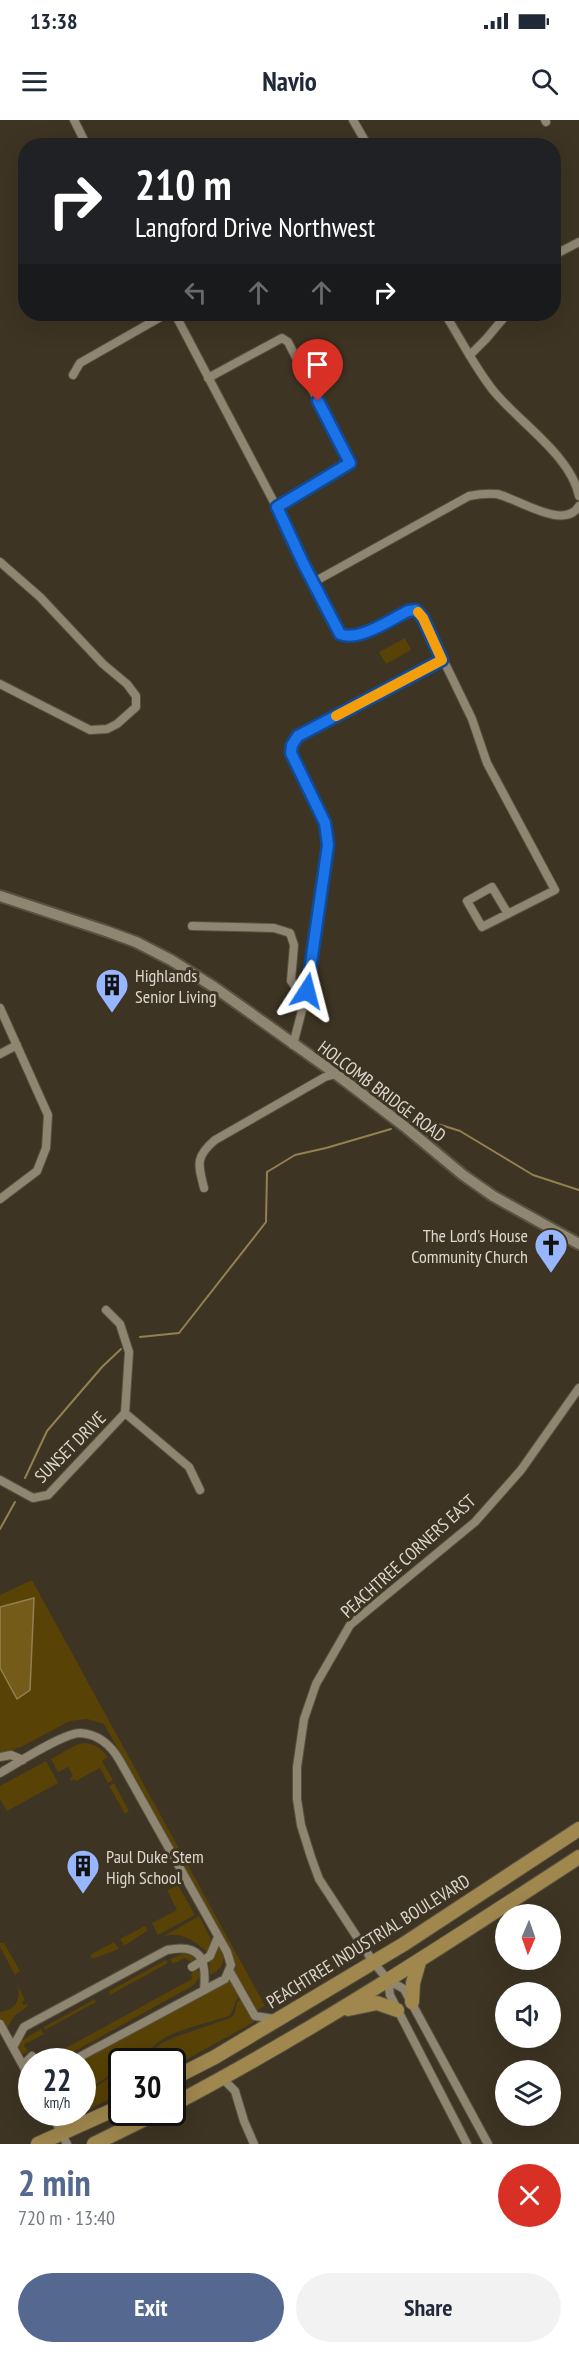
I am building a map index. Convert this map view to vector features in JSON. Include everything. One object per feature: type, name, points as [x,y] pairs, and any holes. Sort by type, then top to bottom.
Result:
[{"type":"highway","name":"PEACHTREE INDUSTRIAL BOULEVARD","points":[[186,2071],[374,1963],[579,1829]]},
{"type":"highway","points":[[186,2098],[223,2079],[419,1962],[579,1857]]},
{"type":"highway","points":[[412,2002],[413,1983],[419,1962]]},
{"type":"highway","points":[[340,2010],[377,2003],[397,2010]]},
{"type":"highway","points":[[38,2144],[65,2139],[108,2114]]},
{"type":"highway","points":[[94,2144],[131,2126]]},
{"type":"street","points":[[74,120],[83,138]]},
{"type":"street","points":[[353,120],[363,138]]},
{"type":"street","points":[[561,251],[579,242]]},
{"type":"street","points":[[73,375],[80,363],[154,321]]},
{"type":"street","points":[[179,321],[277,507],[340,634],[348,637],[357,636],[408,611],[416,610],[423,618],[472,719],[487,763],[555,890],[508,914],[482,927],[467,900],[492,887],[508,914]]},
{"type":"street","points":[[449,321],[493,390],[549,448],[572,476],[579,496]]},
{"type":"street","points":[[470,355],[501,321]]},
{"type":"street","points":[[208,378],[282,339],[288,342],[350,463],[277,507]]},
{"type":"street","points":[[314,582],[470,496],[487,493],[499,495],[550,515],[570,514],[575,512],[579,506]]},
{"type":"street","points":[[0,562],[40,597],[116,674],[136,696],[136,707],[117,724],[100,730],[87,729],[0,684]]},
{"type":"street","points":[[293,1045],[307,991],[328,845],[325,823],[291,753],[292,745],[298,736],[442,660]]},
{"type":"street","name":"HOLCOMB BRIDGE ROAD","points":[[0,896],[97,928],[156,952],[214,987],[336,1074],[483,1189],[579,1244]]},
{"type":"street","points":[[192,926],[274,928],[290,933],[294,945],[291,981],[294,985],[307,991]]},
{"type":"street","points":[[0,1008],[48,1115],[46,1149],[37,1171],[0,1199]]},
{"type":"street","points":[[0,1054],[17,1045]]},
{"type":"street","points":[[204,1188],[198,1165],[203,1150],[215,1140],[325,1077],[336,1074]]},
{"type":"street","name":"SUNSET DRIVE","points":[[0,1480],[33,1498],[48,1495],[125,1413],[129,1352],[120,1324],[106,1310]]},
{"type":"street","name":"PEACHTREE CORNERS EAST","points":[[388,1980],[374,1963],[319,1879],[301,1825],[297,1799],[297,1767],[304,1719],[316,1684],[350,1625],[475,1522],[521,1470],[579,1388]]},
{"type":"street","points":[[125,1413],[189,1467],[200,1490]]},
{"type":"street","points":[[0,1773],[78,1733],[95,1736],[105,1741],[113,1748],[218,1937],[231,1965],[230,1972],[225,1979],[96,2048]]},
{"type":"street","points":[[0,1757],[11,1755],[23,1760]]},
{"type":"street","points":[[192,1967],[213,1952],[218,1937]]},
{"type":"street","points":[[13,2047],[24,2027],[167,1950],[182,1947],[193,1950],[203,1961],[206,1972],[204,1990]]},
{"type":"street","points":[[230,1972],[255,2016],[276,2019]]},
{"type":"street","points":[[388,1980],[404,1989],[412,2002],[488,2144]]},
{"type":"street","points":[[388,1980],[390,1995],[397,2010],[467,2144]]},
{"type":"street","points":[[0,2024],[18,2056]]},
{"type":"street","points":[[223,2079],[235,2091],[254,2144]]},
{"type":"shaded area","points":[[405,638],[411,650],[386,664],[379,652]]},
{"type":"shaded area","points":[[32,1580],[265,2006],[256,2011],[246,1995],[249,1992],[246,1993],[234,1972],[236,1966],[228,1946],[104,1724],[87,1719],[70,1721],[17,1747],[12,1752],[0,1754],[0,1668],[17,1699],[29,1690],[34,1598],[0,1607],[0,1595]]},
{"type":"shaded area","points":[[34,1598],[30,1690],[17,1699],[0,1668],[0,1607]]},
{"type":"shaded area","points":[[84,1743],[98,1747],[108,1757],[102,1761],[113,1780],[108,1783],[100,1768],[76,1781],[74,1779],[71,1781],[73,1776],[68,1767],[58,1772],[51,1759]]},
{"type":"shaded area","points":[[46,1761],[58,1783],[7,1811],[0,1799],[0,1786]]},
{"type":"shaded area","points":[[114,1783],[129,1811],[125,1814],[109,1786]]},
{"type":"shaded area","points":[[178,1885],[195,1915],[158,1935],[152,1923],[177,1910],[167,1890]]},
{"type":"shaded area","points":[[199,1916],[211,1939],[207,1952],[182,1936],[164,1936]]},
{"type":"shaded area","points":[[145,1926],[148,1930],[124,1946],[120,1939]]},
{"type":"shaded area","points":[[114,1942],[119,1949],[92,1959],[90,1955]]},
{"type":"shaded area","points":[[0,1943],[4,1943],[20,1971],[15,1975],[0,1947]]},
{"type":"shaded area","points":[[219,1943],[223,1953],[223,1962],[219,1969],[210,1975],[209,1959]]},
{"type":"shaded area","points":[[185,1953],[193,1955],[195,1959],[191,1962],[185,1958],[173,1964],[170,1959]]},
{"type":"shaded area","points":[[166,1960],[168,1963],[110,1995],[109,1991]]},
{"type":"shaded area","points":[[198,1970],[201,1975],[194,1985],[80,2048],[66,2048],[192,1979],[191,1974]]},
{"type":"shaded area","points":[[229,1978],[240,1996],[229,2016],[170,2035],[152,2048],[108,2048],[108,2077],[96,2084],[96,2052],[219,1985],[224,1985]]},
{"type":"shaded area","points":[[18,1986],[25,2000],[22,2002],[28,2006],[14,2016],[5,2032],[0,2012],[16,2004],[19,1996]]},
{"type":"shaded area","points":[[95,1999],[96,2002],[45,2030],[44,2027]]},
{"type":"shaded area","points":[[241,1999],[254,2018],[254,2022],[186,2060],[186,2048],[155,2048],[175,2037],[230,2018],[234,2015],[237,2002]]},
{"type":"shaded area","points":[[41,2029],[44,2034],[25,2044],[26,2048],[18,2048],[21,2041]]},
{"type":"shaded area","points":[[108,2079],[108,2100],[96,2106],[96,2086]]},
{"type":"waterway","points":[[419,1118],[460,1131],[533,1175],[579,1190]]},
{"type":"waterway","points":[[140,1337],[179,1333],[266,1222],[267,1172],[295,1155],[391,1129]]},
{"type":"waterway","points":[[25,1478],[47,1431],[102,1367],[121,1349]]},
{"type":"waterway","points":[[0,1529],[15,1502]]},
{"type":"slow traffic","points":[[336,716],[442,660],[418,612]]},
{"type":"place","name":"Highlands Senior Living","points":[[112,1014]]},
{"type":"place","name":"The Lord's House Community Church","points":[[551,1274]]},
{"type":"place","name":"Paul Duke Stem High School","points":[[83,1895]]},
{"type":"route","points":[[307,991],[328,845],[325,823],[291,753],[292,745],[298,736],[442,660],[423,618],[416,610],[408,611],[357,636],[348,637],[340,634],[304,565],[277,507],[350,463],[318,401]]}]
